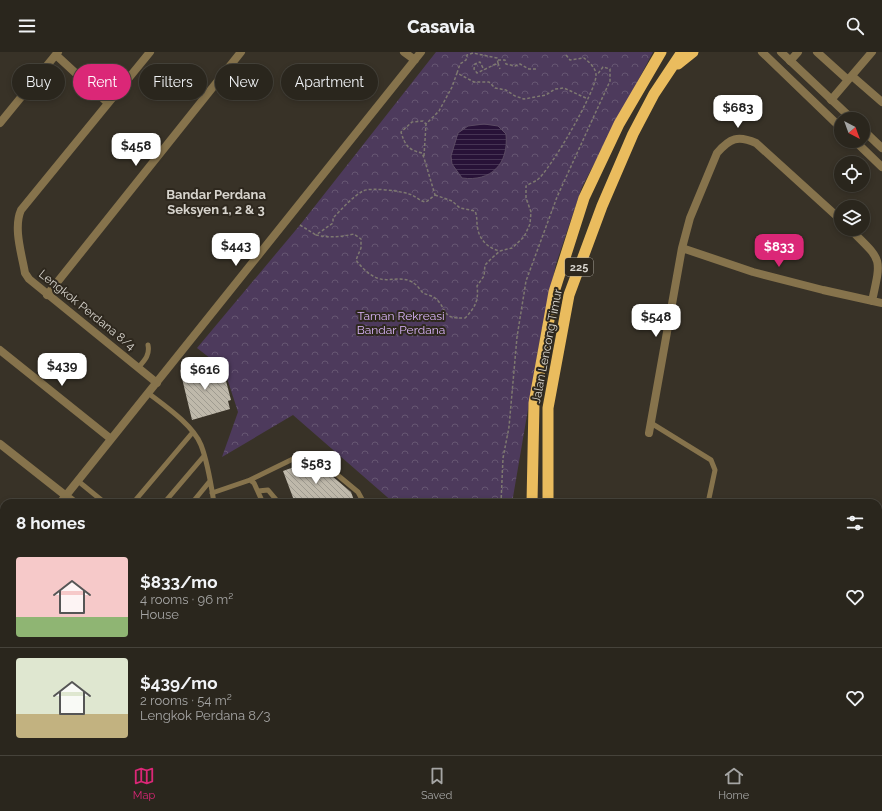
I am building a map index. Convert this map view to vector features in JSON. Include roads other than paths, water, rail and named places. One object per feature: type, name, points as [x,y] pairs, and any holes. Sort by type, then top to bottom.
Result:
[{"type":"highway","name":"Jalan Lencong Timur","points":[[532,499],[534,403],[554,292],[584,198],[619,124],[661,52]]},
{"type":"highway","name":"Jalan Lencong Timur","points":[[548,499],[548,408],[569,295],[602,206],[633,134],[654,94],[682,52]]},
{"type":"highway","points":[[654,94],[669,74],[693,52]]},
{"type":"street","name":"Lengkok Perdana 8/4","points":[[150,52],[21,210],[18,217],[18,225],[25,273],[34,284],[157,383]]},
{"type":"street","points":[[47,295],[241,52]]},
{"type":"street","points":[[404,52],[415,60]]},
{"type":"street","points":[[63,499],[421,52]]},
{"type":"street","points":[[762,52],[834,121]]},
{"type":"street","points":[[781,52],[844,112]]},
{"type":"street","points":[[790,61],[798,52]]},
{"type":"street","points":[[817,52],[882,102]]},
{"type":"street","points":[[822,110],[871,52]]},
{"type":"street","points":[[0,123],[57,53],[108,103]]},
{"type":"street","points":[[870,137],[882,148]]},
{"type":"street","points":[[649,433],[682,248],[690,218],[717,153],[727,142],[733,139],[741,138],[756,143],[834,214]]},
{"type":"street","points":[[862,148],[882,167]]},
{"type":"street","points":[[858,236],[874,251],[879,258],[880,265],[872,301]]},
{"type":"street","points":[[682,248],[753,272],[882,303]]},
{"type":"street","points":[[0,350],[111,439]]},
{"type":"street","points":[[0,444],[71,499]]},
{"type":"lane","points":[[138,368],[147,358],[149,353],[148,345]]},
{"type":"lane","points":[[148,393],[170,409],[193,432],[201,444],[213,499]]},
{"type":"lane","points":[[651,424],[711,460],[715,470],[709,499]]},
{"type":"lane","points":[[136,499],[193,432]]},
{"type":"lane","points":[[212,493],[250,480],[298,457],[308,455],[324,463],[358,492],[362,499]]},
{"type":"lane","points":[[167,499],[204,456]]},
{"type":"lane","points":[[250,480],[254,483],[261,499]]},
{"type":"lane","points":[[78,481],[100,499]]},
{"type":"lane","points":[[195,499],[210,481]]},
{"type":"lane","points":[[258,491],[268,490],[276,499]]},
{"type":"district","name":"Bandar Perdana Seksyen 1, 2 & 3","points":[[216,202]]},
{"type":"park label","name":"Taman Rekreasi Bandar Perdana","points":[[401,323]]}]
